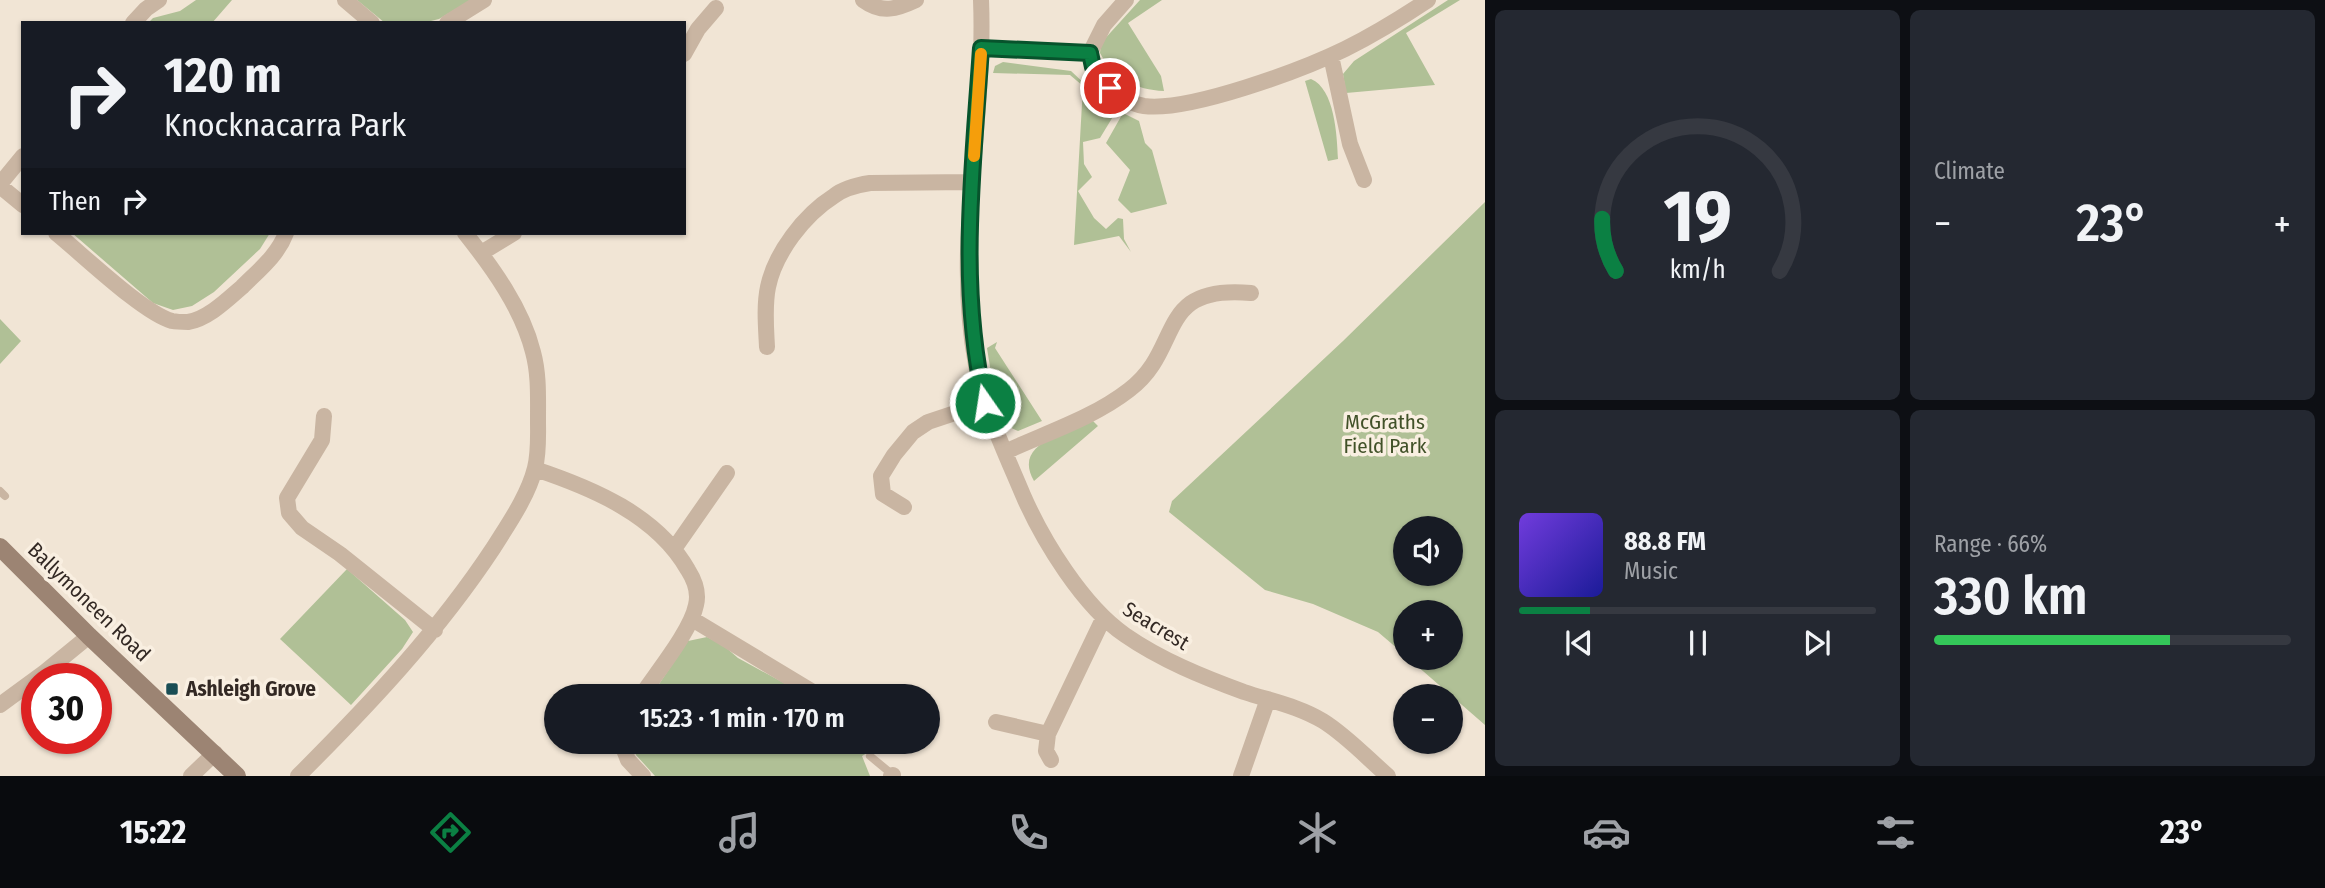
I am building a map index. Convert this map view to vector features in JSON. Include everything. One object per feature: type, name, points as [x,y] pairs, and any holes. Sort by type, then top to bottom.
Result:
[{"type":"street","points":[[135,21],[159,0]]},
{"type":"street","points":[[345,0],[370,21]]},
{"type":"street","points":[[450,21],[484,0]]},
{"type":"street","points":[[863,0],[886,10],[899,8],[916,0]]},
{"type":"street","points":[[981,0],[969,296],[976,364],[985,403],[1031,513],[1056,558],[1103,619]]},
{"type":"street","points":[[1126,0],[1104,25],[1090,53],[1093,67],[1110,88],[1128,100],[1144,106],[1215,96],[1276,77],[1331,56],[1428,0]]},
{"type":"street","points":[[686,50],[698,29],[716,8]]},
{"type":"street","points":[[981,48],[1090,53]]},
{"type":"street","points":[[1331,56],[1350,144],[1364,180]]},
{"type":"street","points":[[21,159],[0,185],[21,203]]},
{"type":"street","points":[[767,347],[766,302],[775,264],[795,234],[833,196],[870,183],[972,182]]},
{"type":"street","points":[[59,235],[134,297],[157,314],[174,322],[191,322],[214,310],[281,246],[285,235]]},
{"type":"street","points":[[298,776],[370,704],[435,630],[499,539],[535,469],[538,451],[538,397],[533,352],[518,312],[467,235]]},
{"type":"street","points":[[481,253],[511,235]]},
{"type":"street","points":[[1005,452],[1100,408],[1130,390],[1149,369],[1177,315],[1196,299],[1221,290],[1251,293]]},
{"type":"street","points":[[904,507],[883,494],[881,476],[894,455],[913,432],[928,422],[985,403]]},
{"type":"street","points":[[324,416],[322,440],[290,492],[286,503],[289,513],[302,528],[349,560],[435,630]]},
{"type":"street","points":[[535,469],[578,484],[624,508],[652,528],[684,562],[695,584],[697,601],[692,619],[649,684]]},
{"type":"street","points":[[674,549],[727,474]]},
{"type":"street","name":"Ballymoneen Road","points":[[0,547],[89,636],[237,776]]},
{"type":"street","points":[[692,619],[798,684]]},
{"type":"street","name":"Seacrest","points":[[1048,734],[1103,619],[1139,645],[1166,660],[1323,721],[1388,776]]},
{"type":"street","points":[[0,705],[46,672],[89,636]]},
{"type":"street","points":[[1241,776],[1268,699]]},
{"type":"street","points":[[996,722],[1048,734],[1046,751],[1051,760]]},
{"type":"street","points":[[191,776],[215,753]]},
{"type":"street","points":[[626,754],[643,776]]},
{"type":"lane","points":[[870,756],[892,775]]},
{"type":"green space","points":[[196,0],[232,0],[214,21],[150,21],[180,11]]},
{"type":"green space","points":[[357,0],[471,0],[431,21],[383,21]]},
{"type":"green space","points":[[1140,0],[1162,0],[1128,23],[1161,76],[1164,91],[1144,88],[1126,81],[1105,62],[1100,53],[1101,43]]},
{"type":"green space","points":[[1448,0],[1460,0],[1406,33],[1435,85],[1346,93],[1343,74],[1354,61]]},
{"type":"green space","points":[[1003,62],[1071,71],[1103,101],[1117,110],[1100,138],[1083,142],[1084,164],[1092,177],[1078,191],[1094,218],[1106,229],[1118,218],[1123,219],[1124,239],[1131,252],[1119,236],[1074,245],[1083,86],[1070,75],[993,73],[995,66]]},
{"type":"green space","points":[[1311,79],[1319,84],[1330,103],[1338,159],[1328,161],[1305,81]]},
{"type":"green space","points":[[1123,113],[1139,121],[1145,143],[1152,150],[1167,204],[1131,213],[1118,200],[1130,170],[1106,143]]},
{"type":"green space","name":"McGraths Field Park","points":[[1485,202],[1485,725],[1463,706],[1463,684],[1438,684],[1422,670],[1463,670],[1463,600],[1393,600],[1393,645],[1378,632],[1313,604],[1265,590],[1169,512],[1172,501],[1343,341]]},
{"type":"green space","points":[[74,235],[269,235],[260,249],[214,292],[192,306],[173,310],[153,303]]},
{"type":"green space","points":[[0,319],[21,341],[0,364]]},
{"type":"green space","points":[[997,342],[995,348],[1042,421],[1018,431],[1009,427],[993,378],[987,348]]},
{"type":"green space","points":[[1093,421],[1098,426],[1034,481],[1029,468],[1030,457],[1036,448],[1057,435]]},
{"type":"green space","points":[[347,569],[405,620],[413,632],[402,649],[351,705],[280,639]]},
{"type":"green space","points":[[707,637],[723,645],[738,658],[786,684],[659,684],[688,641]]},
{"type":"green space","points":[[865,754],[862,756],[870,776],[655,776],[636,755]]},
{"type":"slow traffic","points":[[974,156],[981,54]]},
{"type":"place","name":"Ashleigh Grove","points":[[172,689]]},
{"type":"route","points":[[985,403],[976,364],[969,296],[971,205],[981,48],[1090,53],[1093,67],[1110,88]]}]
